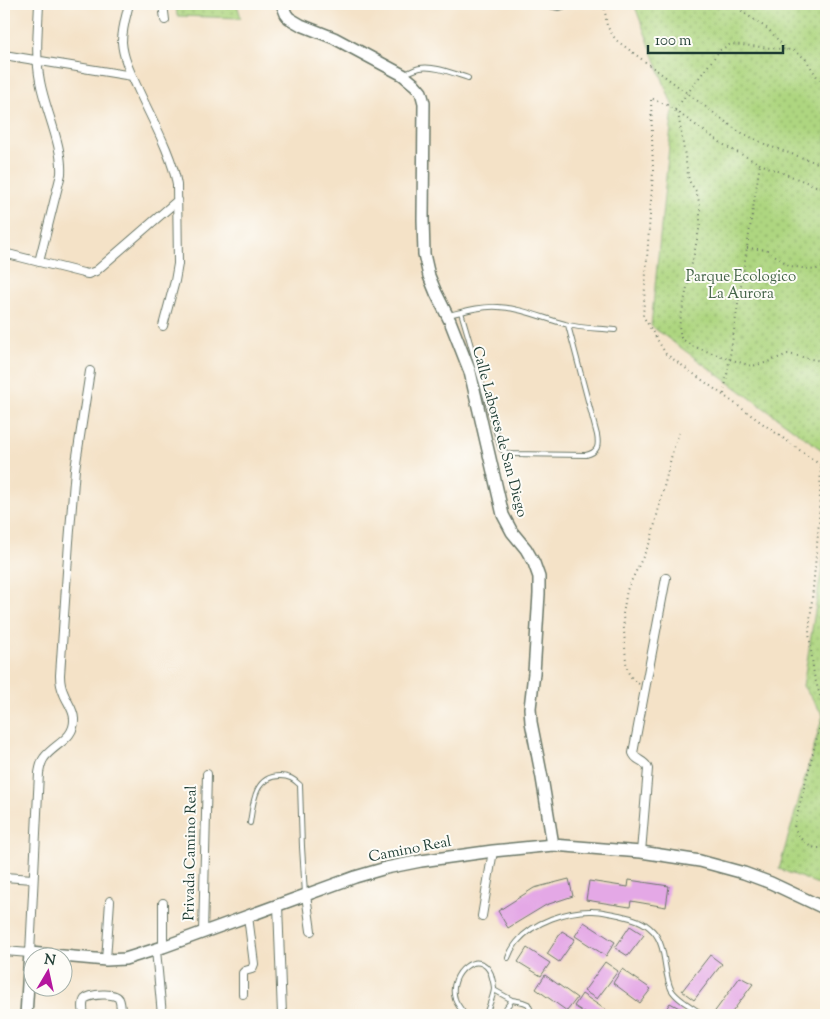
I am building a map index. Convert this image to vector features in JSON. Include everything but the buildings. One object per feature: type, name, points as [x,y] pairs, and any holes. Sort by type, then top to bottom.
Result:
[{"type":"street","points":[[38,262],[61,174],[60,154],[40,80],[38,60],[39,4]]},
{"type":"street","points":[[129,4],[122,32],[126,59],[173,167],[177,185],[177,272],[164,326]]},
{"type":"street","points":[[163,4],[165,20]]},
{"type":"street","points":[[550,4],[559,6],[565,4]]},
{"type":"street","name":"Calle Labores de San Diego","points":[[284,9],[289,18],[301,25],[334,38],[403,75],[421,92],[424,102],[424,254],[429,276],[470,372],[503,515],[512,532],[534,562],[539,577],[539,604],[530,708],[553,845]]},
{"type":"street","points":[[4,55],[132,76]]},
{"type":"street","points":[[4,253],[83,274],[92,273],[178,200]]},
{"type":"street","points":[[30,946],[39,773],[44,758],[66,739],[70,733],[74,719],[62,689],[60,675],[76,469],[90,371]]},
{"type":"street","points":[[641,852],[648,769],[644,762],[634,757],[633,753],[666,578]]},
{"type":"street","name":"Privada Camino Real","points":[[203,933],[207,774]]},
{"type":"street","name":"Camino Real","points":[[72,957],[106,960],[126,959],[386,868],[492,851],[553,845],[641,852],[724,866],[770,883],[826,909]]},
{"type":"street","points":[[482,916],[492,851]]},
{"type":"street","points":[[4,877],[33,879]]},
{"type":"street","points":[[306,895],[311,931]]},
{"type":"street","points":[[106,960],[110,901]]},
{"type":"street","points":[[162,1015],[159,948],[163,903]]},
{"type":"street","points":[[278,905],[282,1015]]},
{"type":"street","points":[[243,994],[243,973],[252,969],[254,964],[248,916]]},
{"type":"street","name":"Camino Real","points":[[4,951],[22,952]]},
{"type":"street","points":[[84,1015],[83,1002],[86,999],[92,996],[112,994],[116,995],[120,1000],[121,1015]]},
{"type":"street","points":[[26,1015],[27,996]]},
{"type":"lane","points":[[403,75],[426,67],[468,78]]},
{"type":"lane","points":[[447,316],[489,307],[500,307],[526,312],[568,325],[615,330]]},
{"type":"lane","points":[[461,312],[501,449],[510,454],[586,455],[596,451],[598,445],[597,435],[568,325]]},
{"type":"lane","points":[[250,823],[256,792],[260,784],[265,780],[281,776],[295,780],[300,785],[306,895]]},
{"type":"lane","points":[[508,958],[512,949],[525,933],[540,924],[560,916],[577,911],[594,910],[634,919],[647,925],[659,938],[671,989],[679,998],[704,1015]]},
{"type":"lane","points":[[465,1015],[455,1001],[453,992],[454,982],[463,968],[474,963],[485,966],[492,977],[494,990],[486,1015]]},
{"type":"lane","points":[[494,990],[512,1000],[528,1004],[533,1015]]},
{"type":"lane","points":[[508,1015],[506,1008],[512,1000]]},
{"type":"path","points":[[604,4],[608,26],[616,40],[738,131],[769,146],[826,166]]},
{"type":"path","points":[[734,4],[768,29],[787,50]]},
{"type":"path","points":[[675,110],[720,50],[731,44],[792,50],[805,58],[826,91]]},
{"type":"path","points":[[826,188],[816,186],[760,164],[726,147],[667,104],[651,98],[653,172],[643,316],[666,354],[826,468]]},
{"type":"path","points":[[678,113],[689,181],[696,191],[700,205],[700,225],[679,326],[681,338],[692,346],[752,366],[788,354],[826,362]]},
{"type":"path","points":[[724,395],[760,164]]},
{"type":"path","points":[[747,248],[767,250],[790,266],[814,270],[826,266]]},
{"type":"path","points":[[824,710],[814,674],[809,633],[819,522],[821,465],[826,422]]},
{"type":"path","points":[[645,687],[633,680],[628,672],[623,614],[627,590],[651,540],[673,450],[679,433]]},
{"type":"path","points":[[826,706],[794,827],[805,844],[818,848],[826,846]]},
{"type":"green space","points":[[176,4],[237,4],[241,18],[177,16]]},
{"type":"green space","name":"Parque Ecologico La Aurora","points":[[634,4],[826,4],[826,453],[651,326],[673,107]]},
{"type":"green space","points":[[826,542],[826,887],[779,869],[823,715],[803,686]]}]
